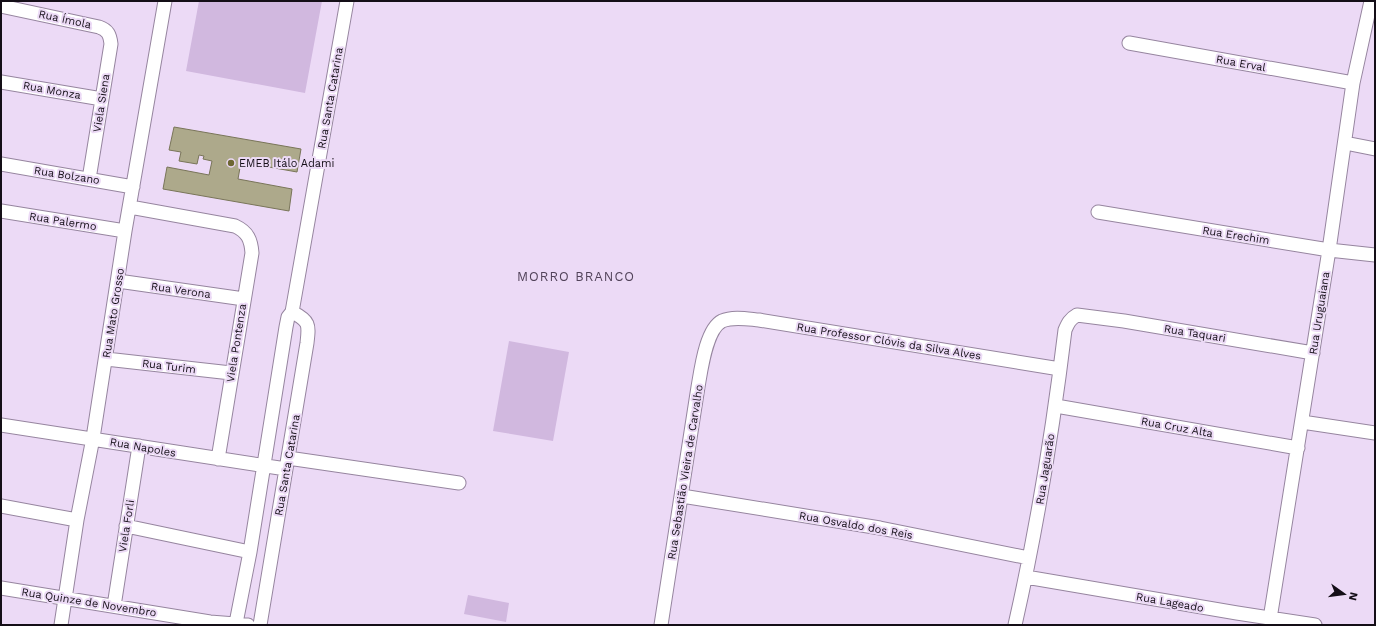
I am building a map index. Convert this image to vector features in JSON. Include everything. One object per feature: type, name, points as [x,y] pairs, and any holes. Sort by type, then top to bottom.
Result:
[{"type":"street","name":"Rua Mato Grosso","points":[[61,625],[77,520],[93,438],[106,358],[125,231],[165,1]]},
{"type":"street","name":"Rua Santa Catarina","points":[[242,624],[250,552],[286,327],[288,317],[292,312],[347,1]]},
{"type":"street","name":"Rua Uruguaiana","points":[[1270,622],[1354,84],[1372,4]]},
{"type":"street","name":"Rua Ímola","points":[[1,6],[82,22],[105,29]]},
{"type":"street","name":"Viela Siena","points":[[89,179],[111,44],[109,35],[105,29]]},
{"type":"street","name":"Rua Erval","points":[[1129,43],[1354,84]]},
{"type":"street","name":"Rua Monza","points":[[1,82],[102,99]]},
{"type":"street","points":[[1345,143],[1375,149]]},
{"type":"street","name":"Rua Bolzano","points":[[1,164],[133,186]]},
{"type":"street","name":"Viela Pontenza","points":[[130,207],[224,224],[242,229],[250,239],[252,253],[231,373],[218,460]]},
{"type":"street","name":"Rua Palermo","points":[[1,210],[125,231]]},
{"type":"street","name":"Rua Erechim","points":[[1098,212],[1329,250],[1375,255]]},
{"type":"street","name":"Rua Verona","points":[[118,281],[244,299]]},
{"type":"street","name":"Rua Santa Catarina","points":[[260,625],[308,330],[307,322],[292,312]]},
{"type":"street","name":"Rua Taquari","points":[[1077,315],[1132,322],[1312,353]]},
{"type":"street","name":"Rua Jaguarão","points":[[1015,625],[1041,498],[1056,406],[1065,330],[1069,321],[1077,315]]},
{"type":"street","name":"Rua Professor Clóvis da Silva Alves","points":[[719,323],[730,318],[759,320],[1060,369]]},
{"type":"street","name":"Rua Sebastião Vieira de Carvalho","points":[[661,625],[699,379],[706,349],[715,327],[719,323]]},
{"type":"street","name":"Rua Turim","points":[[106,358],[231,373]]},
{"type":"street","name":"Rua Cruz Alta","points":[[1056,406],[1298,448]]},
{"type":"street","points":[[1302,422],[1375,433]]},
{"type":"street","name":"Rua Napoles","points":[[1,425],[93,438],[218,460],[263,466],[287,464],[459,483]]},
{"type":"street","name":"Viela Forli","points":[[114,606],[139,446]]},
{"type":"street","name":"Rua Osvaldo dos Reis","points":[[682,496],[880,528],[1029,558]]},
{"type":"street","points":[[1,506],[77,520]]},
{"type":"street","points":[[126,526],[250,552]]},
{"type":"street","name":"Rua Lageado","points":[[1026,577],[1270,622],[1315,625]]},
{"type":"street","name":"Rua Quinze de Novembro","points":[[1,588],[210,623],[242,624]]},
{"type":"shaded area","points":[[199,1],[322,1],[305,93],[186,71]]},
{"type":"shaded area","points":[[509,341],[569,352],[553,441],[493,431]]},
{"type":"shaded area","points":[[468,595],[509,603],[506,622],[464,614]]},
{"type":"building","points":[[174,127],[301,149],[297,172],[241,162],[238,179],[292,189],[289,211],[163,189],[167,167],[209,175],[212,161],[203,159],[204,156],[199,155],[197,164],[179,161],[181,152],[169,150]]},
{"type":"place","name":"EMEB Itálo Adami","points":[[231,163]]},
{"type":"district","name":"MORRO BRANCO","points":[[576,276]]}]
